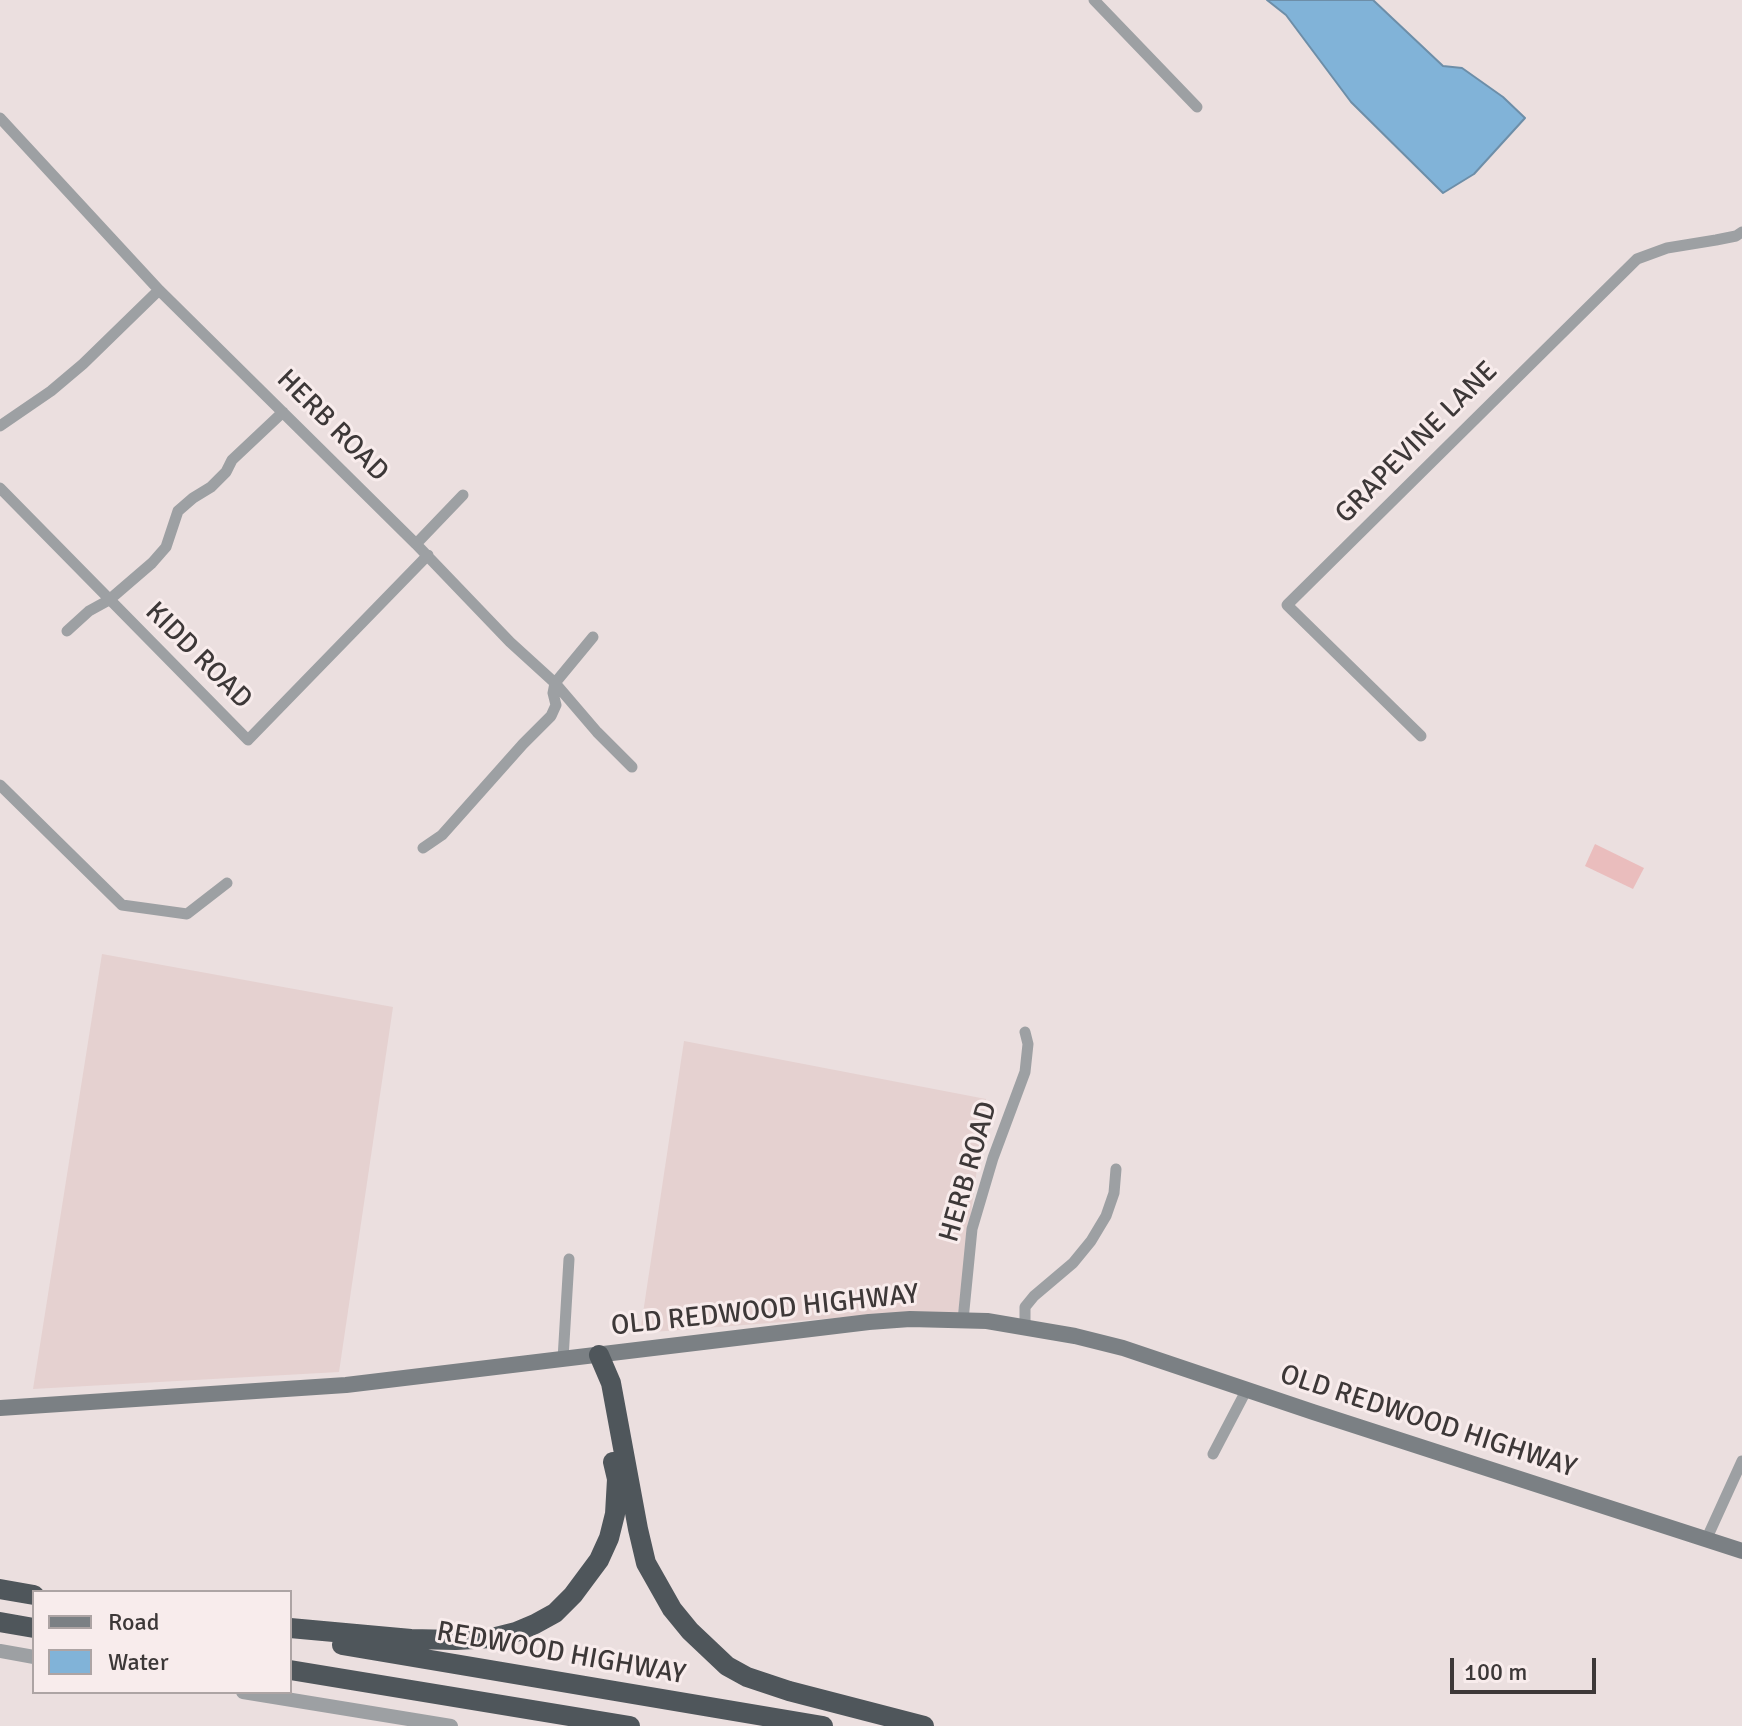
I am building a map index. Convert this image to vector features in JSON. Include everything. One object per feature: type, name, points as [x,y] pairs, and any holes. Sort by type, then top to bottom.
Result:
[{"type":"highway","points":[[292,1628],[411,1639],[492,1638],[516,1632],[555,1613],[579,1588],[599,1560],[615,1514],[617,1479],[599,1383],[599,1355]]},
{"type":"highway","points":[[599,1355],[611,1383],[646,1563],[672,1609],[690,1631],[727,1666],[747,1677],[924,1726]]},
{"type":"highway","points":[[0,1589],[32,1595]]},
{"type":"highway","points":[[0,1622],[32,1628]]},
{"type":"highway","name":"REDWOOD HIGHWAY","points":[[292,1636],[823,1726]]},
{"type":"highway","points":[[292,1670],[630,1726]]},
{"type":"main road","name":"OLD REDWOOD HIGHWAY","points":[[0,1408],[346,1385],[869,1322],[963,1320],[1025,1326],[1123,1348],[1742,1551]]},
{"type":"street","points":[[1094,0],[1197,107]]},
{"type":"street","name":"HERB ROAD","points":[[0,118],[159,290],[428,555],[510,642],[555,683],[632,767]]},
{"type":"street","name":"GRAPEVINE LANE","points":[[1421,736],[1287,605],[1637,259],[1667,248],[1736,236],[1742,232]]},
{"type":"street","points":[[0,426],[62,382],[159,290]]},
{"type":"street","points":[[67,631],[152,563],[166,547],[178,511],[211,487],[226,472],[232,460],[283,412]]},
{"type":"street","name":"KIDD ROAD","points":[[0,488],[248,740],[428,555]]},
{"type":"street","points":[[416,544],[463,495]]},
{"type":"street","points":[[423,848],[442,835],[551,716],[556,705],[553,693],[555,683],[593,637]]},
{"type":"street","points":[[0,785],[122,905],[187,914],[227,883]]},
{"type":"street","name":"HERB ROAD","points":[[963,1320],[972,1229],[993,1158],[1025,1072],[1028,1044],[1025,1032]]},
{"type":"street","points":[[1025,1326],[1025,1307],[1073,1263],[1106,1216],[1114,1193],[1116,1169]]},
{"type":"street","points":[[563,1359],[569,1259]]},
{"type":"street","points":[[1213,1454],[1247,1389]]},
{"type":"street","points":[[1706,1540],[1742,1461]]},
{"type":"street","points":[[0,1651],[32,1657]]},
{"type":"street","points":[[255,1694],[451,1726]]},
{"type":"shaded area","points":[[1595,844],[1644,868],[1633,889],[1585,866]]},
{"type":"shaded area","points":[[102,954],[393,1007],[339,1372],[33,1389]]},
{"type":"shaded area","points":[[684,1041],[986,1099],[958,1314],[887,1314],[640,1333]]},
{"type":"water","points":[[1267,0],[1373,0],[1443,66],[1462,68],[1503,97],[1525,118],[1474,174],[1443,193],[1351,102],[1286,15]]}]
